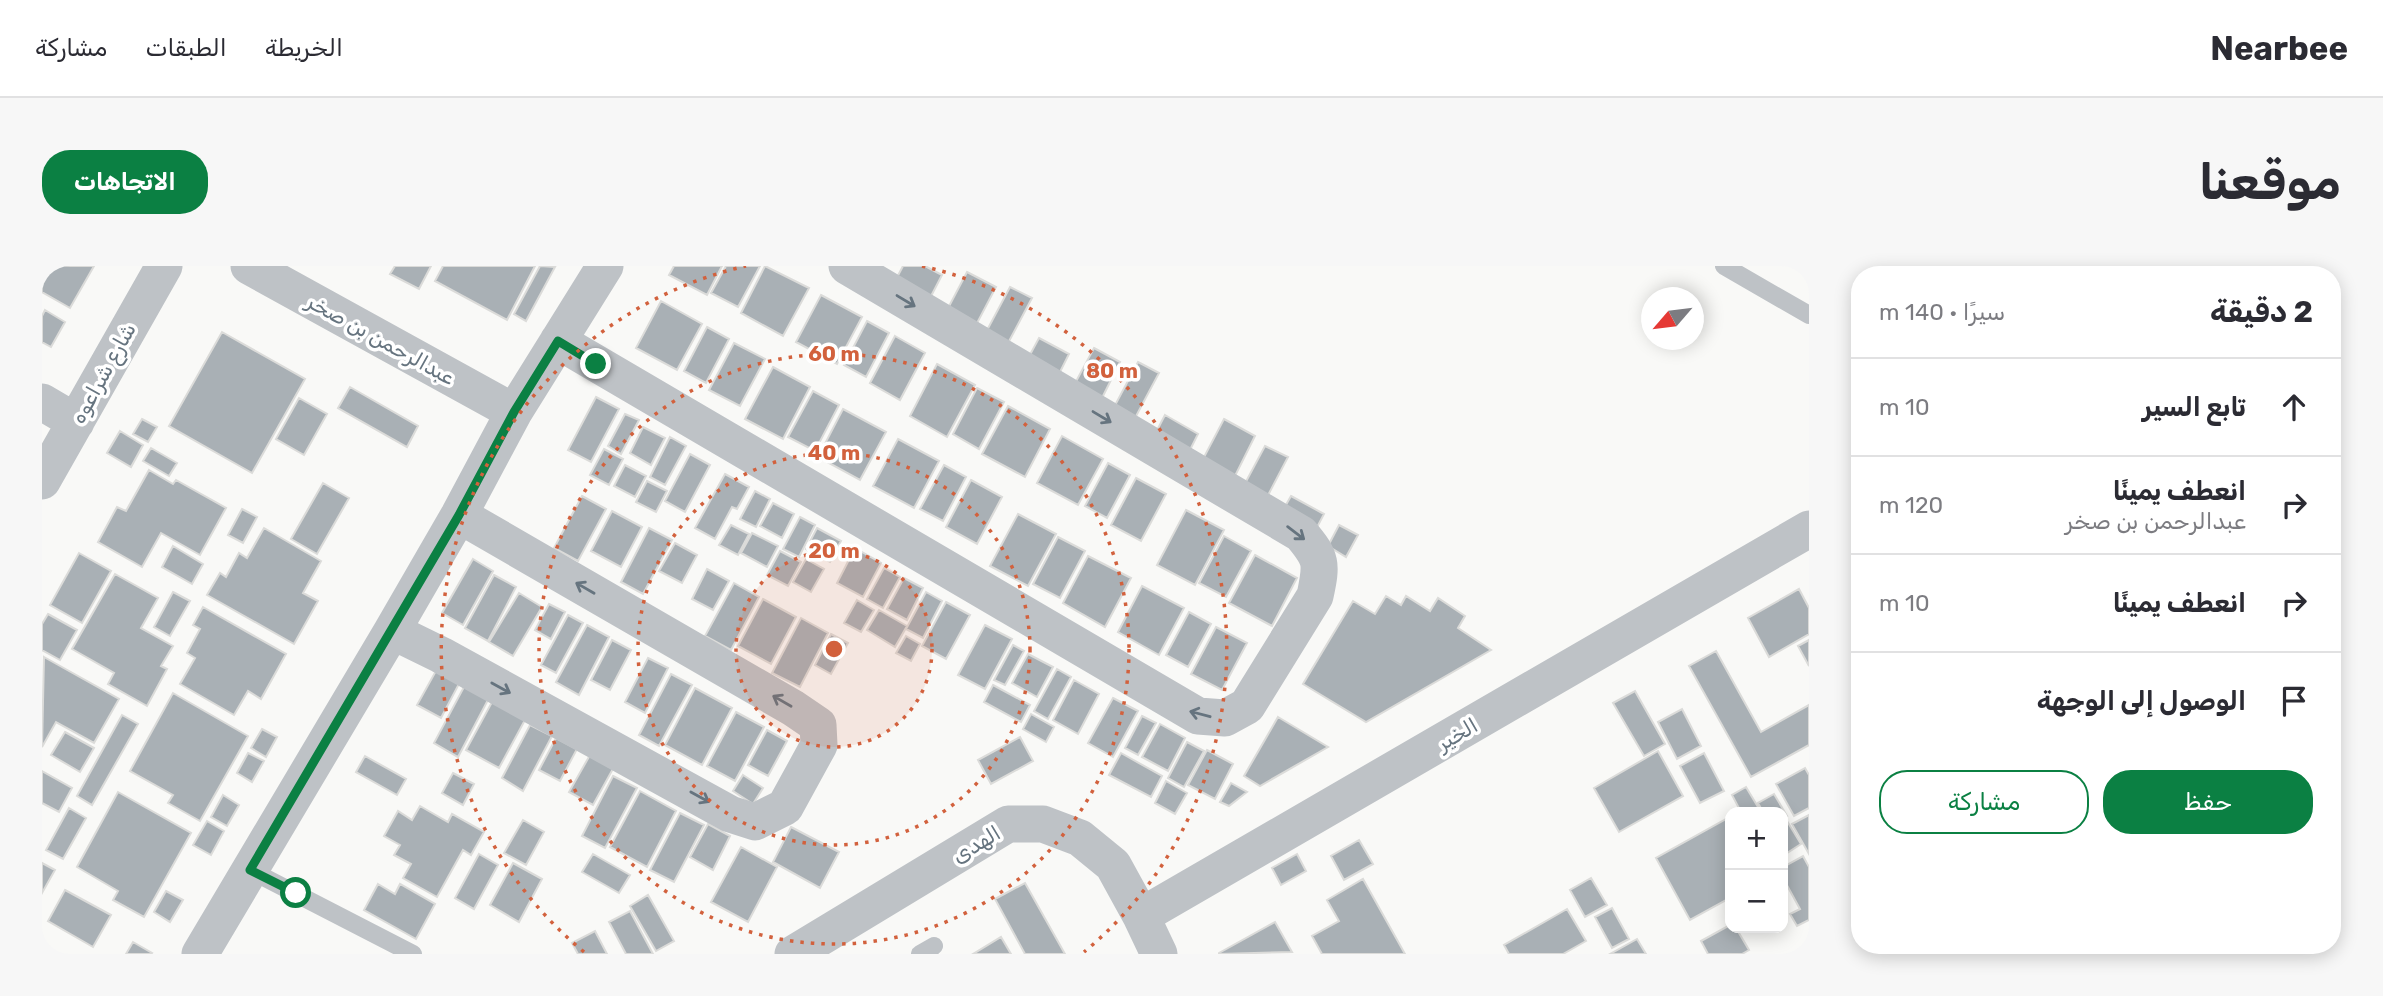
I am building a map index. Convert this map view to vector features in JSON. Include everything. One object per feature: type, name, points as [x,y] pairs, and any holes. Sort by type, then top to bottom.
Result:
[{"type":"street","name":"شارع شراعوه","points":[[42,481],[163,266]]},
{"type":"street","name":"عبدالرحمن بن صخر","points":[[249,266],[514,412]]},
{"type":"street","points":[[200,954],[392,631],[514,412],[605,266]]},
{"type":"street","points":[[558,341],[1198,716],[1225,718],[1247,706],[1315,596],[1320,575],[1317,554],[1301,534],[847,266]]},
{"type":"street","points":[[42,402],[76,422]]},
{"type":"street","points":[[392,631],[441,655],[730,814],[755,822],[785,807],[819,745],[818,725],[459,515]]},
{"type":"street","name":"الخير","points":[[1141,916],[1809,529]]},
{"type":"street","name":"الهدى","points":[[793,954],[1008,824],[1043,824],[1080,838],[1113,865],[1141,916]]},
{"type":"street","points":[[1141,916],[1159,954]]},
{"type":"lane","points":[[1724,266],[1809,315]]},
{"type":"lane","points":[[250,870],[413,954]]},
{"type":"building","points":[[42,266],[94,266],[70,308],[42,292]]},
{"type":"building","points":[[395,266],[431,266],[419,289],[390,274]]},
{"type":"building","points":[[443,266],[535,266],[507,320],[435,281]]},
{"type":"building","points":[[540,266],[555,267],[526,321],[514,314]]},
{"type":"building","points":[[674,266],[722,266],[707,295],[669,275]]},
{"type":"building","points":[[726,266],[760,266],[738,307],[711,293]]},
{"type":"building","points":[[765,266],[809,288],[783,336],[741,313]]},
{"type":"building","points":[[903,266],[925,266],[942,275],[928,302],[894,283]]},
{"type":"building","points":[[967,272],[996,287],[975,327],[946,312]]},
{"type":"building","points":[[1010,287],[1032,298],[1007,345],[985,334]]},
{"type":"building","points":[[821,295],[862,317],[837,364],[796,342]]},
{"type":"building","points":[[661,301],[702,324],[677,370],[636,348]]},
{"type":"building","points":[[45,310],[65,322],[51,347],[42,342],[42,316]]},
{"type":"building","points":[[867,321],[889,333],[866,377],[844,365]]},
{"type":"building","points":[[707,327],[729,339],[706,383],[684,371]]},
{"type":"building","points":[[222,332],[305,379],[252,473],[169,426]]},
{"type":"building","points":[[895,336],[925,353],[900,400],[870,383]]},
{"type":"building","points":[[1039,338],[1069,354],[1057,378],[1026,362]]},
{"type":"building","points":[[734,343],[765,359],[740,406],[709,390]]},
{"type":"building","points":[[1094,348],[1120,362],[1100,402],[1073,387]]},
{"type":"building","points":[[1138,362],[1159,373],[1134,420],[1113,409]]},
{"type":"building","points":[[937,364],[975,385],[947,437],[910,416]]},
{"type":"building","points":[[773,367],[810,387],[783,439],[745,419]]},
{"type":"building","points":[[350,387],[418,426],[407,447],[338,408]]},
{"type":"building","points":[[977,388],[1004,402],[979,449],[953,434]]},
{"type":"building","points":[[813,391],[839,405],[815,451],[788,437]]},
{"type":"building","points":[[596,397],[619,409],[591,462],[568,450]]},
{"type":"building","points":[[299,398],[327,414],[304,455],[276,439]]},
{"type":"building","points":[[1008,406],[1050,429],[1025,477],[982,454]]},
{"type":"building","points":[[843,409],[886,432],[860,480],[818,457]]},
{"type":"building","points":[[625,414],[639,420],[621,454],[608,446]]},
{"type":"building","points":[[1165,415],[1198,434],[1187,456],[1153,438]]},
{"type":"building","points":[[142,419],[157,427],[148,442],[133,434]]},
{"type":"building","points":[[1224,419],[1255,436],[1235,476],[1203,459]]},
{"type":"building","points":[[643,427],[665,438],[651,465],[630,453]]},
{"type":"building","points":[[120,431],[143,445],[131,467],[107,453]]},
{"type":"building","points":[[1062,436],[1103,459],[1078,505],[1037,483]]},
{"type":"building","points":[[670,437],[686,446],[665,485],[650,477]]},
{"type":"building","points":[[898,439],[939,461],[914,508],[873,486]]},
{"type":"building","points":[[1265,446],[1288,457],[1265,501],[1242,489]]},
{"type":"building","points":[[151,448],[177,463],[169,476],[143,461]]},
{"type":"building","points":[[604,449],[623,459],[609,485],[590,475]]},
{"type":"building","points":[[690,454],[710,465],[685,512],[665,501]]},
{"type":"building","points":[[1108,463],[1130,475],[1107,518],[1085,506]]},
{"type":"building","points":[[625,465],[646,476],[635,497],[614,486]]},
{"type":"building","points":[[944,465],[966,477],[943,521],[920,509]]},
{"type":"building","points":[[149,470],[173,484],[176,480],[226,508],[200,555],[161,533],[142,567],[98,542],[117,507],[126,511]]},
{"type":"building","points":[[725,474],[749,487],[737,509],[732,507],[715,539],[695,528]]},
{"type":"building","points":[[1136,478],[1166,494],[1141,541],[1111,525]]},
{"type":"building","points":[[971,480],[1002,497],[977,544],[946,527]]},
{"type":"building","points":[[647,481],[667,491],[656,512],[636,502]]},
{"type":"building","points":[[323,483],[349,498],[317,554],[291,539]]},
{"type":"building","points":[[755,491],[770,499],[756,527],[740,519]]},
{"type":"building","points":[[582,496],[606,509],[578,561],[554,548]]},
{"type":"building","points":[[1291,496],[1324,514],[1313,535],[1279,517]]},
{"type":"building","points":[[773,503],[794,514],[782,538],[760,526]]},
{"type":"building","points":[[242,509],[257,517],[243,543],[228,535]]},
{"type":"building","points":[[1186,510],[1224,530],[1195,585],[1157,565]]},
{"type":"building","points":[[612,511],[642,527],[621,567],[591,551]]},
{"type":"building","points":[[1018,514],[1056,534],[1028,586],[990,566]]},
{"type":"building","points":[[800,517],[815,525],[799,557],[783,549]]},
{"type":"building","points":[[731,525],[749,534],[738,555],[719,545]]},
{"type":"building","points":[[1339,525],[1358,535],[1346,557],[1328,546]]},
{"type":"building","points":[[264,528],[321,561],[303,593],[318,601],[294,644],[207,595],[220,573],[226,577],[239,553],[247,558]]},
{"type":"building","points":[[649,528],[672,540],[643,594],[621,582]]},
{"type":"building","points":[[817,528],[841,541],[830,562],[806,549]]},
{"type":"building","points":[[752,533],[778,546],[767,567],[741,553]]},
{"type":"building","points":[[1224,536],[1251,551],[1226,597],[1199,583]]},
{"type":"building","points":[[1058,537],[1085,551],[1060,598],[1033,584]]},
{"type":"building","points":[[675,543],[697,555],[682,583],[659,571]]},
{"type":"building","points":[[173,546],[203,564],[192,584],[162,567]]},
{"type":"building","points":[[855,548],[881,563],[863,597],[837,583]]},
{"type":"building","points":[[780,551],[801,562],[788,586],[767,575]]},
{"type":"building","points":[[79,553],[111,571],[82,623],[50,605]]},
{"type":"building","points":[[1255,555],[1297,578],[1272,626],[1229,603]]},
{"type":"building","points":[[1088,556],[1131,578],[1105,627],[1063,603]]},
{"type":"building","points":[[473,559],[493,571],[463,625],[442,613]]},
{"type":"building","points":[[806,559],[824,569],[811,592],[793,582]]},
{"type":"building","points":[[884,568],[900,577],[883,608],[867,599]]},
{"type":"building","points":[[707,569],[729,581],[713,610],[692,599]]},
{"type":"building","points":[[115,574],[158,598],[141,628],[173,646],[161,666],[167,669],[147,706],[108,684],[114,673],[72,649]]},
{"type":"building","points":[[494,575],[516,587],[488,641],[465,628]]},
{"type":"building","points":[[904,578],[923,588],[907,620],[887,609]]},
{"type":"building","points":[[734,583],[759,597],[731,650],[705,636]]},
{"type":"building","points":[[1142,586],[1184,608],[1159,655],[1118,632]]},
{"type":"building","points":[[1799,589],[1809,608],[1809,634],[1769,657],[1748,618]]},
{"type":"building","points":[[173,592],[190,601],[170,636],[154,627]]},
{"type":"building","points":[[926,592],[942,601],[923,638],[906,629]]},
{"type":"building","points":[[519,593],[542,607],[513,656],[489,642]]},
{"type":"building","points":[[1386,596],[1401,605],[1406,596],[1430,611],[1438,598],[1465,616],[1458,628],[1491,650],[1366,722],[1303,684],[1353,601],[1375,614]]},
{"type":"building","points":[[763,599],[796,617],[771,664],[738,646]]},
{"type":"building","points":[[857,600],[874,610],[861,632],[844,623]]},
{"type":"building","points":[[946,602],[970,615],[946,659],[922,646]]},
{"type":"building","points":[[549,604],[565,612],[551,639],[535,630]]},
{"type":"building","points":[[203,607],[286,654],[261,699],[248,691],[234,715],[180,684],[195,658],[187,653],[200,629],[193,625]]},
{"type":"building","points":[[879,610],[907,626],[895,647],[867,630]]},
{"type":"building","points":[[1189,612],[1211,624],[1188,667],[1166,655]]},
{"type":"building","points":[[48,614],[77,630],[60,660],[42,650],[42,624]]},
{"type":"building","points":[[568,615],[583,623],[556,673],[541,665]]},
{"type":"building","points":[[801,618],[828,633],[800,687],[772,673]]},
{"type":"building","points":[[587,625],[609,637],[579,695],[556,682]]},
{"type":"building","points":[[985,625],[1012,639],[985,689],[958,675]]},
{"type":"building","points":[[1216,627],[1247,643],[1222,690],[1191,674]]},
{"type":"building","points":[[831,634],[848,643],[831,674],[815,665]]},
{"type":"building","points":[[906,636],[920,644],[911,661],[896,653]]},
{"type":"building","points":[[612,640],[631,650],[610,690],[591,680]]},
{"type":"building","points":[[1809,640],[1809,666],[1798,646]]},
{"type":"building","points":[[1013,645],[1024,651],[1005,685],[994,680]]},
{"type":"building","points":[[1716,651],[1761,732],[1809,705],[1809,745],[1751,777],[1689,666]]},
{"type":"building","points":[[1028,654],[1053,667],[1037,697],[1012,683]]},
{"type":"building","points":[[44,657],[119,699],[94,743],[56,722],[42,747]]},
{"type":"building","points":[[648,658],[668,668],[645,713],[625,702]]},
{"type":"building","points":[[437,669],[460,682],[441,718],[417,705]]},
{"type":"building","points":[[1057,669],[1071,677],[1048,719],[1034,711]]},
{"type":"building","points":[[671,674],[692,685],[659,746],[639,735]]},
{"type":"building","points":[[1074,680],[1099,694],[1078,734],[1053,720]]},
{"type":"building","points":[[465,685],[489,698],[458,757],[434,743]]},
{"type":"building","points":[[993,685],[1030,705],[1021,722],[984,702]]},
{"type":"building","points":[[695,688],[732,708],[702,765],[665,745]]},
{"type":"building","points":[[1635,691],[1665,744],[1644,756],[1613,703]]},
{"type":"building","points":[[173,693],[248,736],[200,821],[168,803],[173,795],[130,771]]},
{"type":"building","points":[[1113,698],[1138,711],[1113,757],[1088,743]]},
{"type":"building","points":[[492,702],[525,720],[499,768],[466,750]]},
{"type":"building","points":[[1682,709],[1701,746],[1677,759],[1658,722]]},
{"type":"building","points":[[736,712],[764,727],[735,781],[707,766]]},
{"type":"building","points":[[1031,714],[1054,727],[1046,742],[1023,729]]},
{"type":"building","points":[[122,715],[138,724],[92,805],[77,796]]},
{"type":"building","points":[[1142,716],[1156,723],[1138,755],[1125,748]]},
{"type":"building","points":[[1278,717],[1328,747],[1260,786],[1244,776]]},
{"type":"building","points":[[1160,724],[1185,738],[1168,771],[1142,757]]},
{"type":"building","points":[[530,725],[552,736],[523,791],[502,778]]},
{"type":"building","points":[[262,729],[277,737],[266,757],[251,748]]},
{"type":"building","points":[[767,730],[787,741],[768,776],[748,765]]},
{"type":"building","points":[[65,732],[94,748],[80,772],[51,755]]},
{"type":"building","points":[[1020,737],[1033,761],[991,784],[978,760]]},
{"type":"building","points":[[556,738],[577,749],[560,781],[539,770]]},
{"type":"building","points":[[1187,742],[1204,751],[1184,787],[1168,778]]},
{"type":"building","points":[[1207,750],[1233,764],[1215,799],[1188,785]]},
{"type":"building","points":[[1658,751],[1683,796],[1619,832],[1594,788]]},
{"type":"building","points":[[248,753],[264,761],[252,782],[237,773]]},
{"type":"building","points":[[1121,753],[1162,776],[1151,797],[1109,775]]},
{"type":"building","points":[[1704,753],[1724,791],[1700,803],[1680,766]]},
{"type":"building","points":[[590,755],[614,767],[593,805],[569,792]]},
{"type":"building","points":[[365,756],[406,779],[397,795],[356,772]]},
{"type":"building","points":[[1805,768],[1809,775],[1809,808],[1794,816],[1776,784]]},
{"type":"building","points":[[42,771],[72,788],[59,812],[42,803]]},
{"type":"building","points":[[453,773],[474,784],[463,805],[442,793]]},
{"type":"building","points":[[743,775],[763,788],[753,804],[733,791]]},
{"type":"building","points":[[613,776],[637,788],[605,848],[582,836]]},
{"type":"building","points":[[1166,781],[1187,793],[1175,814],[1155,803]]},
{"type":"building","points":[[1231,783],[1247,792],[1229,806],[1220,802]]},
{"type":"building","points":[[1746,787],[1758,807],[1738,807],[1732,795]]},
{"type":"building","points":[[640,791],[676,811],[647,867],[610,847]]},
{"type":"building","points":[[118,792],[191,833],[144,917],[113,900],[118,891],[77,867]]},
{"type":"building","points":[[1774,794],[1782,807],[1760,807],[1758,803]]},
{"type":"building","points":[[223,795],[239,805],[227,826],[211,817]]},
{"type":"building","points":[[420,806],[448,822],[452,814],[484,832],[471,855],[463,850],[437,897],[403,878],[411,864],[394,855],[400,845],[384,836],[398,811],[412,820]]},
{"type":"building","points":[[69,808],[86,818],[63,859],[46,850]]},
{"type":"building","points":[[680,813],[704,825],[674,882],[650,870]]},
{"type":"building","points":[[1809,815],[1809,854],[1792,824]]},
{"type":"building","points":[[523,820],[544,832],[526,865],[504,853]]},
{"type":"building","points":[[1725,820],[1725,901],[1690,920],[1656,858]]},
{"type":"building","points":[[207,821],[224,831],[211,855],[193,845]]},
{"type":"building","points":[[1788,823],[1801,844],[1788,852]]},
{"type":"building","points":[[708,824],[730,836],[713,870],[690,857]]},
{"type":"building","points":[[791,827],[839,852],[820,888],[773,862]]},
{"type":"building","points":[[1359,840],[1373,864],[1344,880],[1331,856]]},
{"type":"building","points":[[741,847],[777,867],[748,922],[711,902]]},
{"type":"building","points":[[479,854],[498,865],[474,909],[455,898]]},
{"type":"building","points":[[593,854],[630,875],[619,893],[582,872]]},
{"type":"building","points":[[1297,854],[1306,871],[1281,885],[1272,868]]},
{"type":"building","points":[[1803,856],[1809,867],[1809,920],[1797,926],[1790,914],[1800,909],[1788,887],[1788,864]]},
{"type":"building","points":[[42,863],[55,870],[42,893]]},
{"type":"building","points":[[513,863],[542,879],[519,922],[490,905]]},
{"type":"building","points":[[1591,878],[1607,905],[1585,917],[1570,890]]},
{"type":"building","points":[[1363,879],[1405,954],[1322,954],[1312,936],[1339,921],[1327,900]]},
{"type":"building","points":[[1025,883],[1065,954],[1025,954],[995,899]]},
{"type":"building","points":[[378,884],[395,894],[400,884],[435,904],[416,939],[364,910]]},
{"type":"building","points":[[65,890],[111,915],[93,947],[48,921]]},
{"type":"building","points":[[166,891],[183,900],[170,922],[154,912]]},
{"type":"building","points":[[648,895],[674,941],[656,951],[630,906]]},
{"type":"building","points":[[1612,908],[1629,939],[1612,948],[1595,917]]},
{"type":"building","points":[[1567,909],[1586,941],[1563,954],[1509,954],[1504,945]]},
{"type":"building","points":[[630,911],[653,954],[626,954],[609,922]]},
{"type":"building","points":[[1275,922],[1292,952],[1219,954],[1219,953]]},
{"type":"building","points":[[1725,928],[1725,933],[1739,933],[1749,950],[1742,954],[1708,954],[1701,941]]},
{"type":"building","points":[[595,931],[607,954],[578,954],[572,943]]},
{"type":"building","points":[[1001,937],[1011,954],[973,954]]},
{"type":"building","points":[[1637,939],[1646,954],[1610,954]]},
{"type":"building","points":[[133,942],[152,953],[126,954]]},
{"type":"route","points":[[296,893],[250,870],[392,631],[514,412],[558,341],[596,364]]}]
